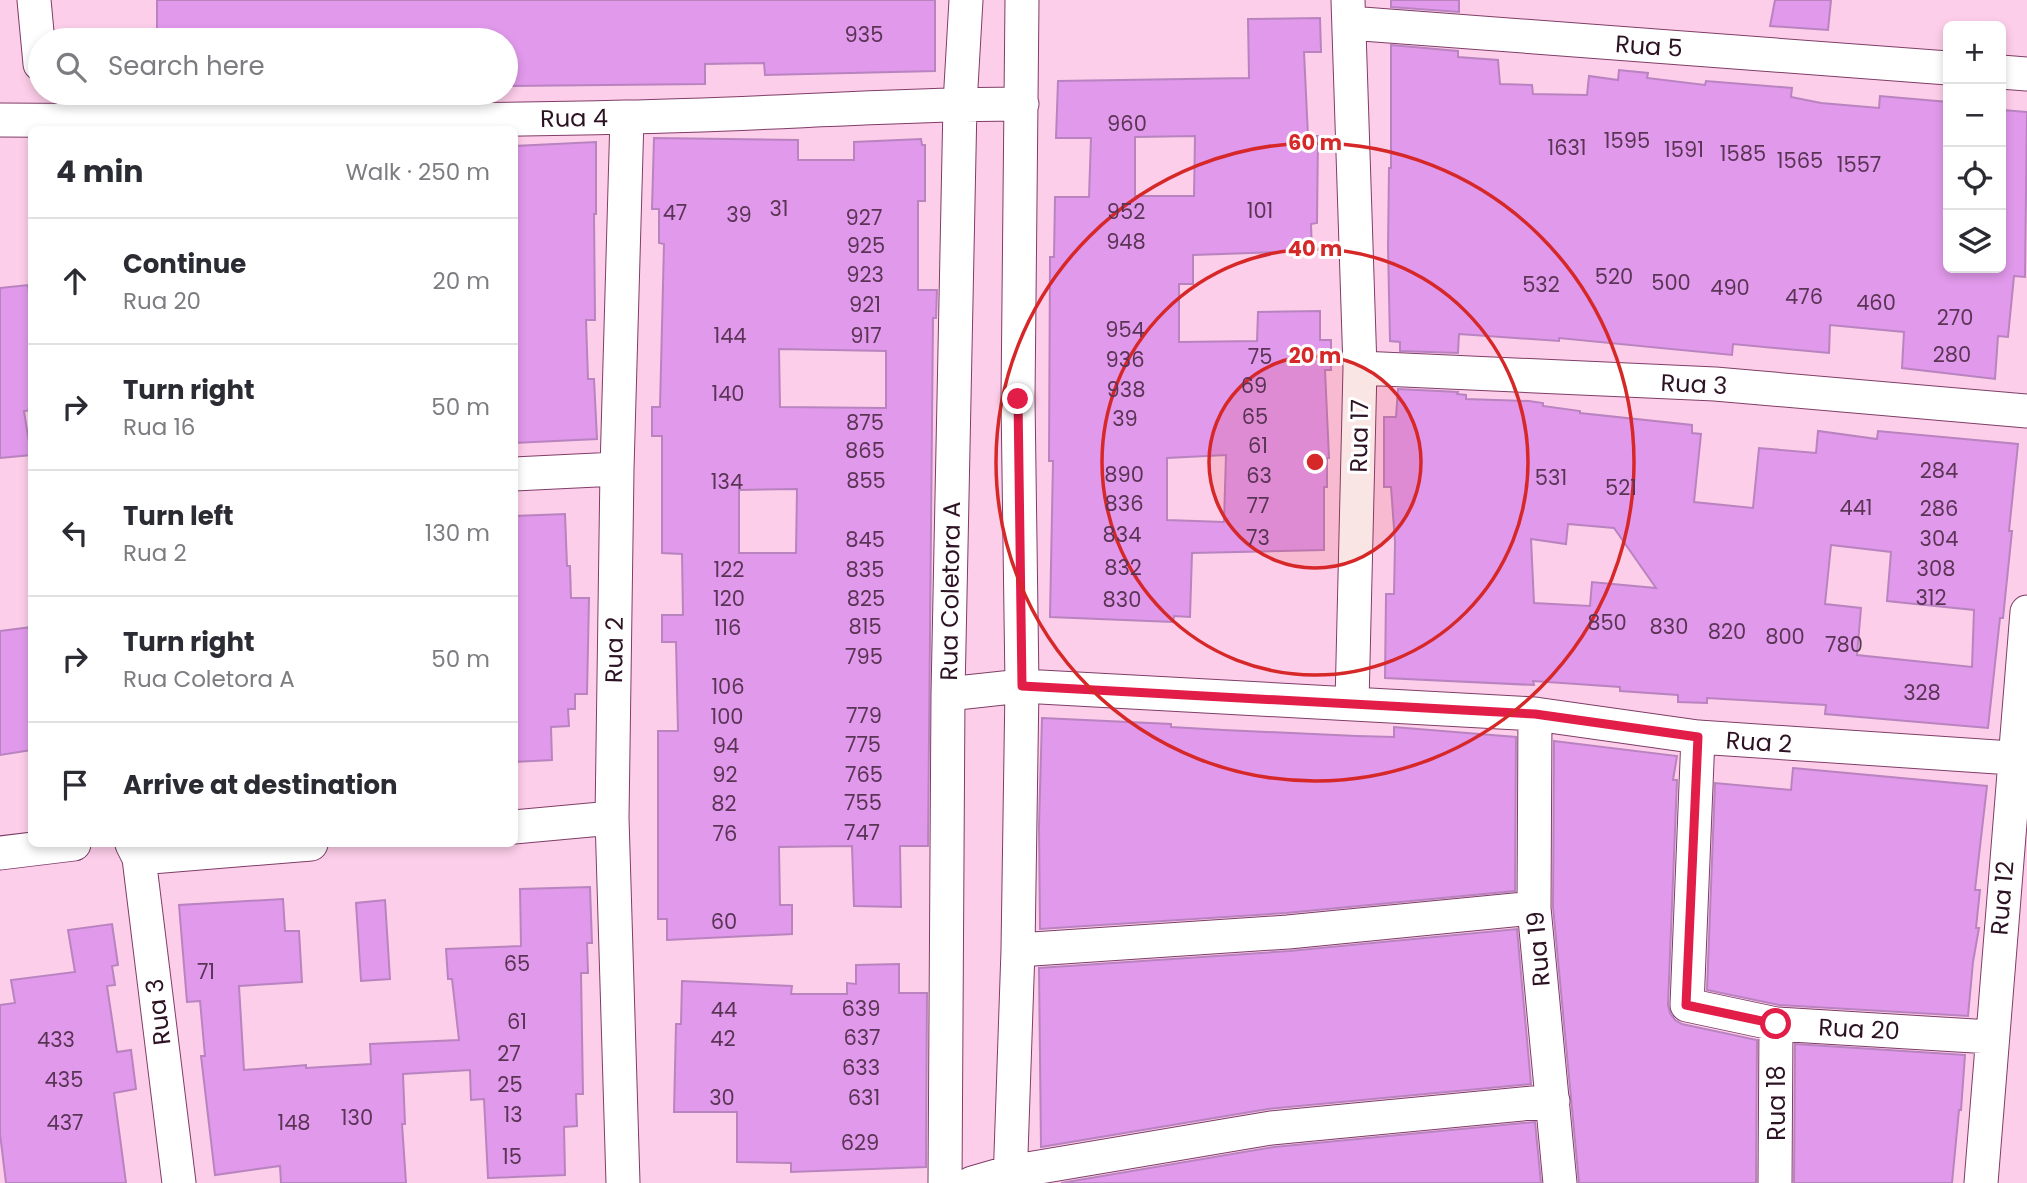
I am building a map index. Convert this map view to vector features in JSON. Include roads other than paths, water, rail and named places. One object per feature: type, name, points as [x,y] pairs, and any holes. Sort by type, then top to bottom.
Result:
[{"type":"street","points":[[34,0],[37,28]]},
{"type":"street","name":"Rua Coletora A","points":[[945,1183],[948,694],[960,104],[966,0]]},
{"type":"street","points":[[1010,1177],[1018,950],[1022,686],[1018,399],[1022,0]]},
{"type":"street","name":"Rua 5","points":[[1348,12],[1943,68]]},
{"type":"street","name":"Rua 17","points":[[1348,12],[1360,368],[1353,703]]},
{"type":"street","points":[[2006,72],[2027,74]]},
{"type":"street","name":"Rua 4","points":[[0,120],[45,114],[340,120],[627,117],[1022,104]]},
{"type":"street","name":"Rua 2","points":[[623,1183],[612,818],[617,469],[627,117]]},
{"type":"street","name":"Rua 3","points":[[1360,368],[1715,384],[2027,411]]},
{"type":"street","points":[[518,474],[617,469]]},
{"type":"street","name":"Rua 12","points":[[1981,1183],[1991,1037],[2020,759],[2027,612]]},
{"type":"street","name":"Rua 2","points":[[948,694],[1022,686],[1535,714],[1698,737],[2020,759]]},
{"type":"street","name":"Rua 19","points":[[1535,714],[1534,908],[1560,1183]]},
{"type":"street","name":"Rua 20","points":[[1698,737],[1686,1005],[1776,1024],[1991,1037]]},
{"type":"street","points":[[518,827],[612,818]]},
{"type":"street","points":[[0,853],[49,847]]},
{"type":"street","points":[[136,851],[236,847]]},
{"type":"street","name":"Rua 3","points":[[136,851],[178,1183]]},
{"type":"street","points":[[1018,950],[1288,932],[1534,908]]},
{"type":"street","name":"Rua 18","points":[[1775,1183],[1776,1024]]},
{"type":"street","points":[[972,1183],[1271,1128],[1553,1101]]}]
